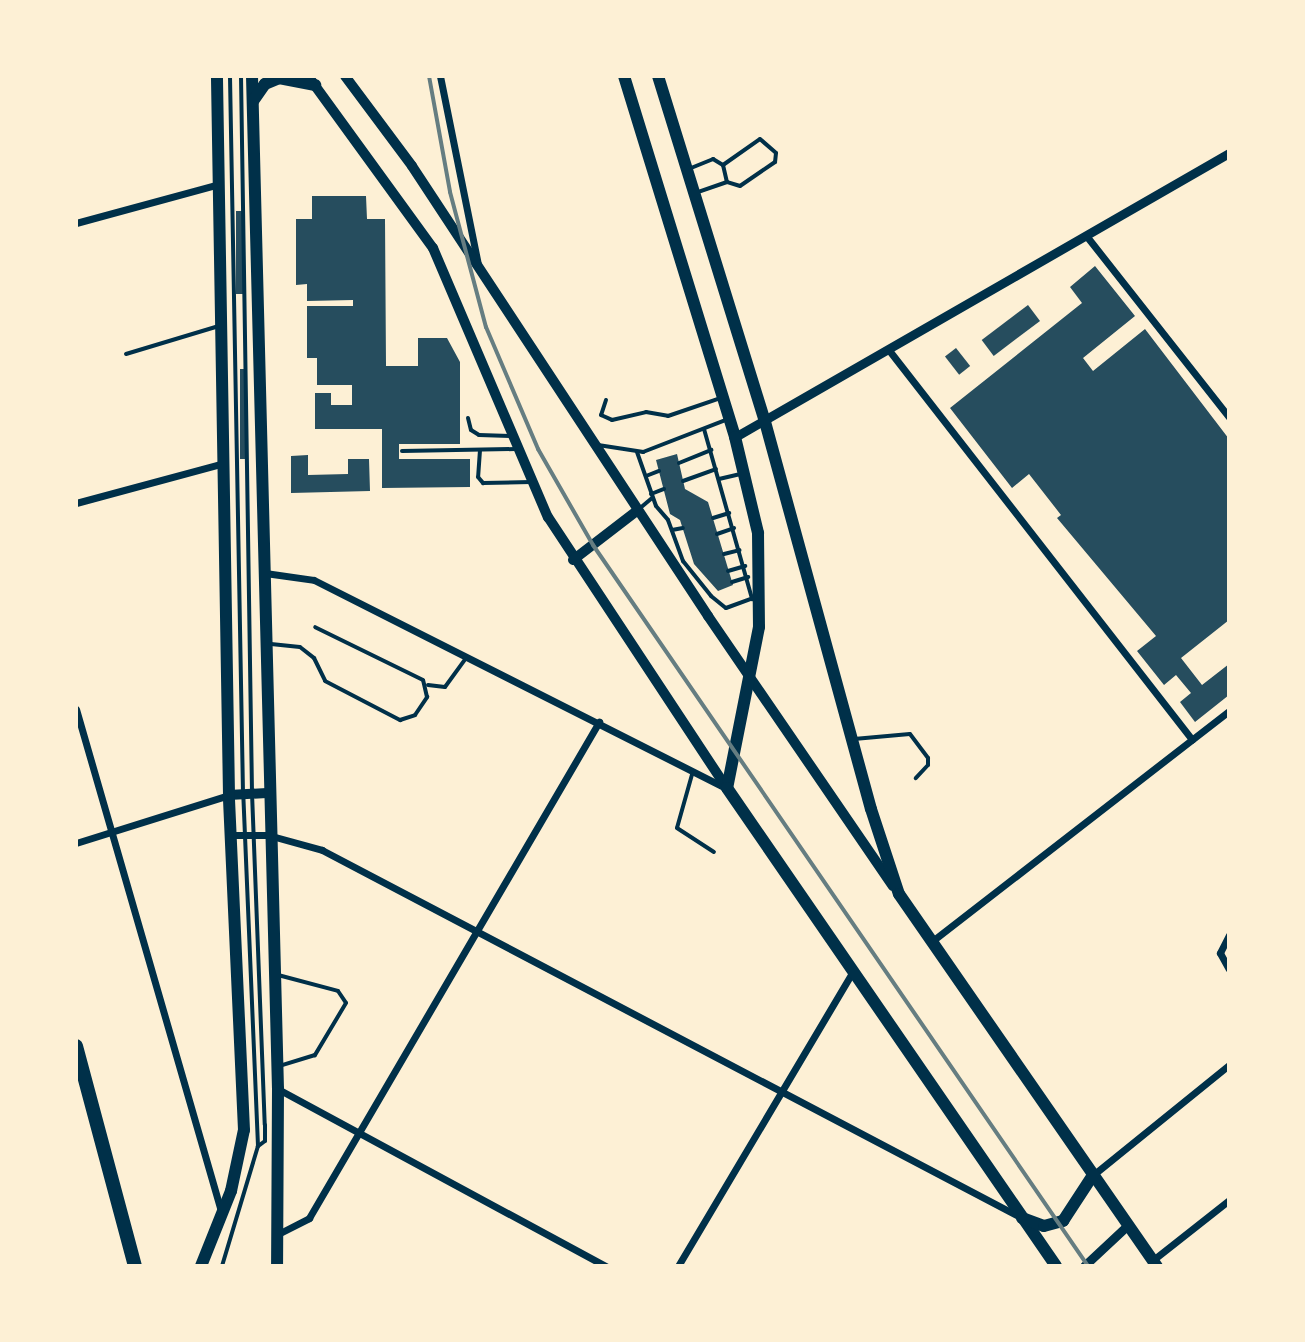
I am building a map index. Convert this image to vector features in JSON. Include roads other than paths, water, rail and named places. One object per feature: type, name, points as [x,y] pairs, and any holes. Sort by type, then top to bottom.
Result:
[{"type":"highway","points":[[76,1046],[135,1266]]},
{"type":"main road","points":[[201,1266],[222,1216],[244,1130],[238,836],[242,794],[224,463],[217,76]]},
{"type":"main road","points":[[252,76],[267,793],[262,835],[275,974],[277,1266]]},
{"type":"main road","points":[[345,76],[412,166],[696,598],[1155,1263]]},
{"type":"main road","points":[[624,76],[735,437],[758,533],[751,679],[727,788]]},
{"type":"main road","points":[[658,76],[764,418],[899,894]]},
{"type":"main road","points":[[252,104],[259,89],[272,80],[287,77],[312,80],[433,248],[531,482],[573,560],[1056,1266]]},
{"type":"main road","points":[[573,560],[638,510]]},
{"type":"main road","points":[[242,794],[267,793]]},
{"type":"main road","points":[[1022,1218],[1044,1226],[1063,1221],[1093,1175]]},
{"type":"street","points":[[440,76],[480,270]]},
{"type":"street","points":[[735,437],[1088,238],[1229,153]]},
{"type":"street","points":[[76,223],[220,184]]},
{"type":"street","points":[[1088,238],[1229,417]]},
{"type":"street","points":[[888,349],[1192,740]]},
{"type":"street","points":[[76,503],[224,463]]},
{"type":"street","points":[[263,573],[314,580],[727,788]]},
{"type":"street","points":[[76,709],[222,1216]]},
{"type":"street","points":[[931,942],[1229,711]]},
{"type":"street","points":[[278,1234],[309,1218],[599,722]]},
{"type":"street","points":[[76,843],[242,794]]},
{"type":"street","points":[[238,836],[262,835],[322,850],[1022,1218]]},
{"type":"street","points":[[1229,935],[1221,946],[1229,969]]},
{"type":"street","points":[[678,1266],[853,971]]},
{"type":"street","points":[[1093,1175],[1229,1065]]},
{"type":"street","points":[[278,1089],[606,1266]]},
{"type":"street","points":[[1155,1263],[1229,1200]]},
{"type":"street","points":[[1084,1266],[1128,1225]]},
{"type":"lane","points":[[230,76],[242,794],[262,835],[265,1141],[258,1146]]},
{"type":"lane","points":[[241,76],[242,794]]},
{"type":"lane","points":[[696,192],[727,182],[740,186],[777,158],[769,142],[760,139],[723,165]]},
{"type":"lane","points":[[688,169],[713,159],[723,165],[727,182]]},
{"type":"lane","points":[[126,354],[222,325]]},
{"type":"lane","points":[[606,400],[601,415],[612,420],[646,412],[668,416],[723,398]]},
{"type":"lane","points":[[468,418],[471,430],[479,435],[513,436]]},
{"type":"lane","points":[[598,445],[637,452],[729,418]]},
{"type":"lane","points":[[637,452],[652,496],[672,530],[683,561],[702,577],[709,593],[726,608],[757,597],[748,577],[704,429]]},
{"type":"lane","points":[[402,451],[518,449]]},
{"type":"lane","points":[[480,450],[478,477],[483,483],[531,482]]},
{"type":"lane","points":[[679,463],[711,450]]},
{"type":"lane","points":[[683,481],[716,469]]},
{"type":"lane","points":[[645,477],[659,471]]},
{"type":"lane","points":[[719,479],[744,473]]},
{"type":"lane","points":[[638,510],[664,489]]},
{"type":"lane","points":[[713,518],[729,513]]},
{"type":"lane","points":[[672,530],[683,528]]},
{"type":"lane","points":[[717,534],[734,528]]},
{"type":"lane","points":[[678,543],[687,541]]},
{"type":"lane","points":[[724,554],[740,550]]},
{"type":"lane","points":[[683,561],[692,559]]},
{"type":"lane","points":[[728,571],[745,566]]},
{"type":"lane","points":[[732,582],[748,577]]},
{"type":"lane","points":[[696,598],[715,587]]},
{"type":"lane","points":[[315,627],[428,685],[445,687],[466,656]]},
{"type":"lane","points":[[265,643],[300,647],[314,658],[325,681],[400,720],[415,715],[428,685]]},
{"type":"lane","points":[[854,739],[910,734],[928,758],[925,771],[916,778]]},
{"type":"lane","points":[[693,771],[677,828],[714,852]]},
{"type":"lane","points":[[222,1266],[258,1146],[238,836]]},
{"type":"lane","points":[[275,974],[338,991],[346,1003],[315,1055],[277,1066]]},
{"type":"railway","points":[[429,76],[450,192],[486,327],[538,449],[593,545],[1088,1266]]}]
